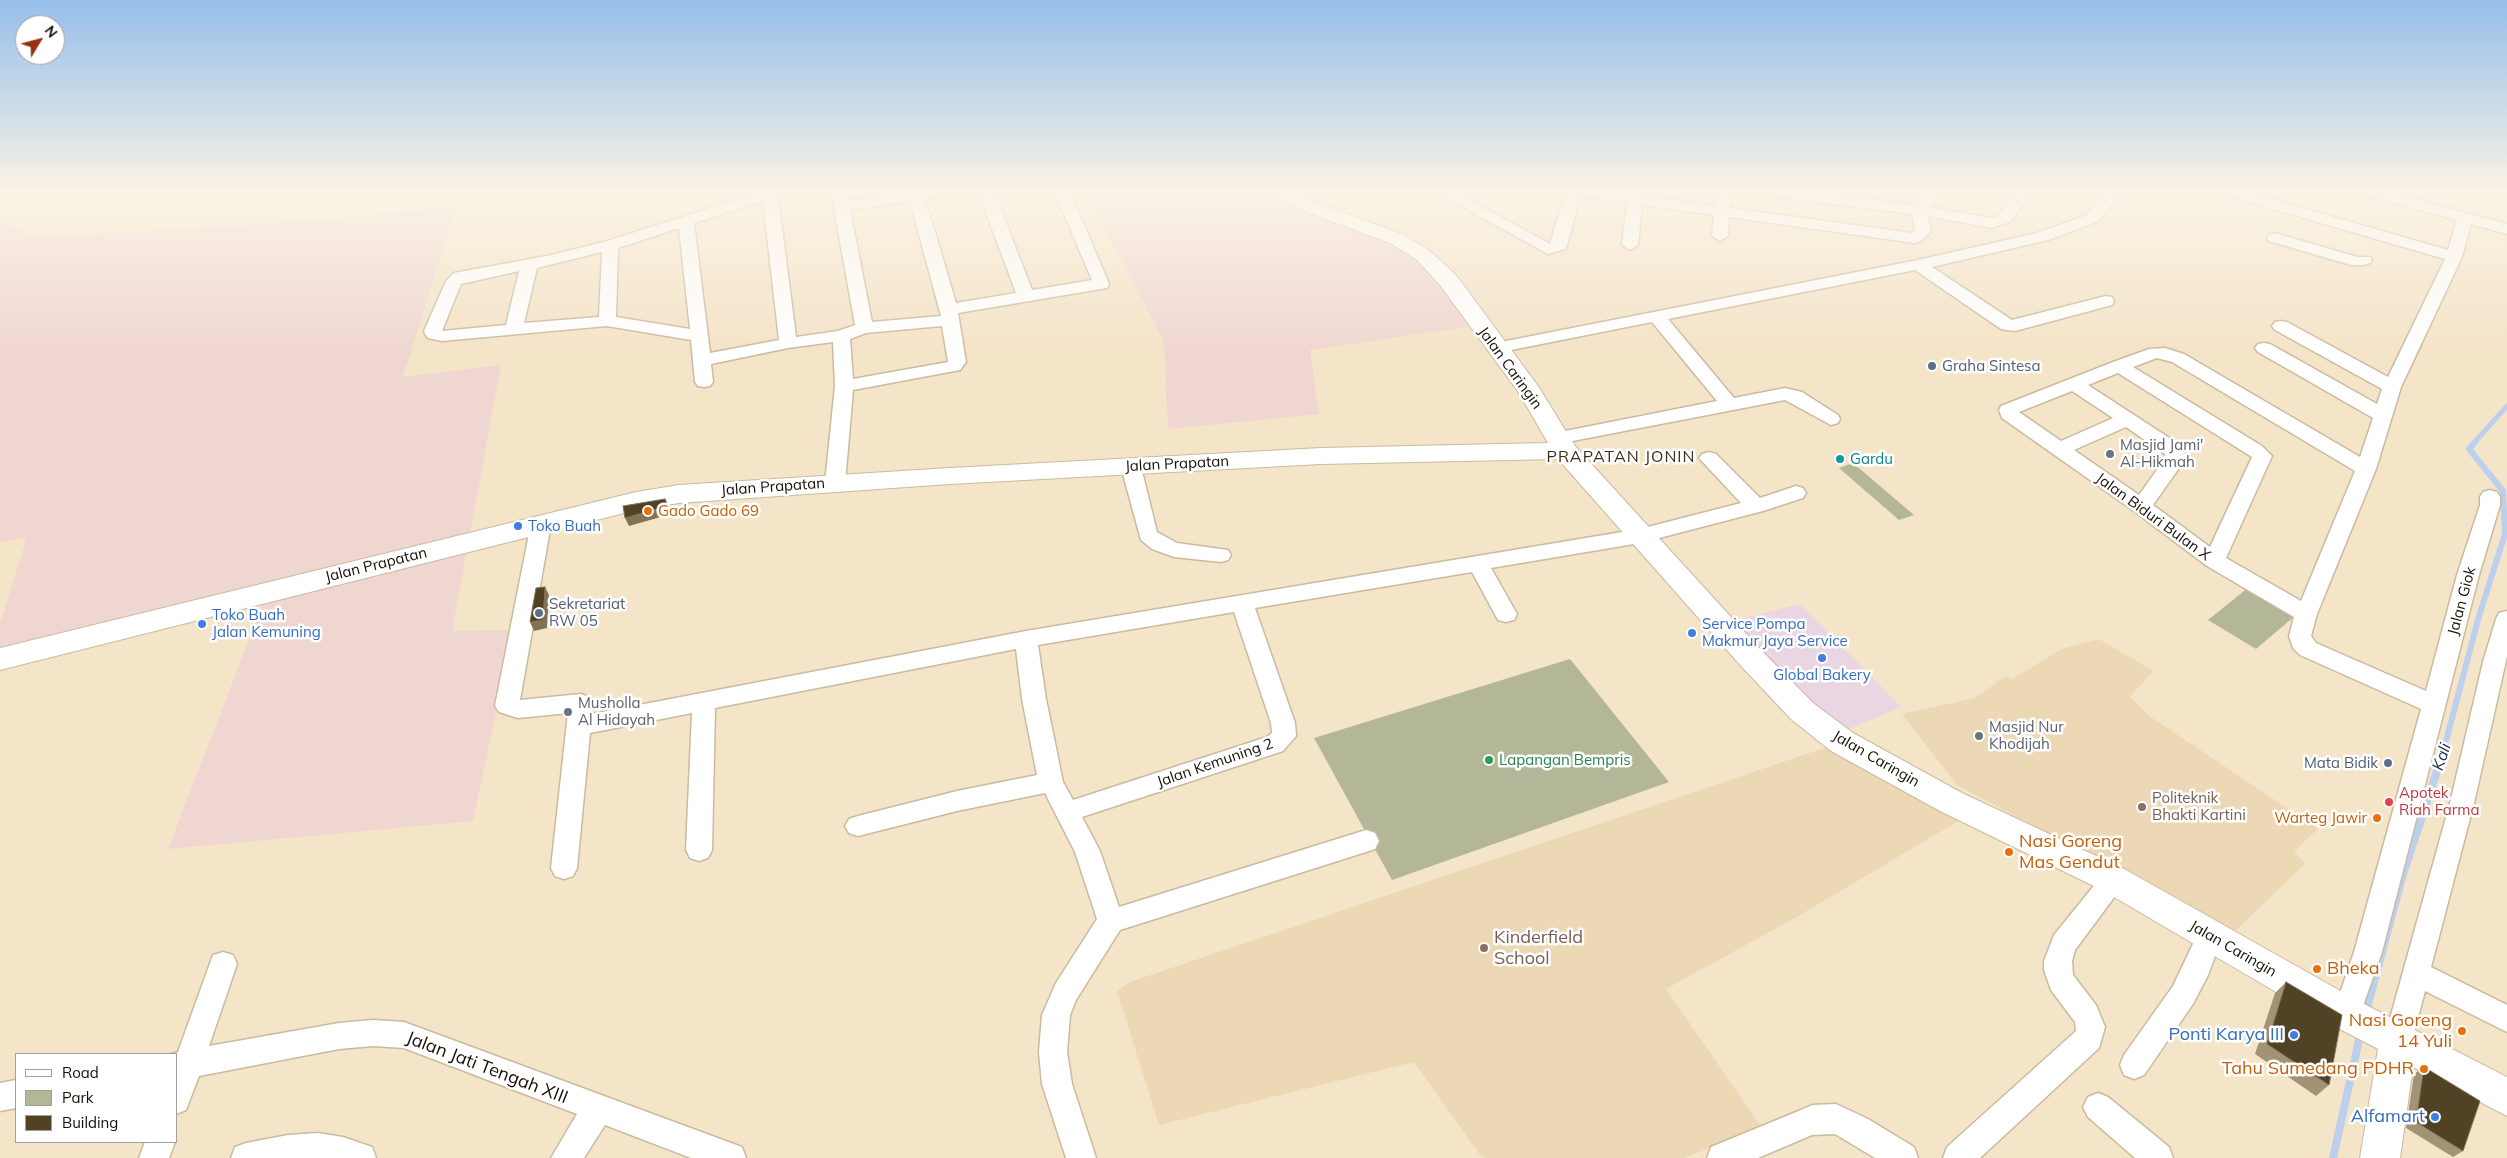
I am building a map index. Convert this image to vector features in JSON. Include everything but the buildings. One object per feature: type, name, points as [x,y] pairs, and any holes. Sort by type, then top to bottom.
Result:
[{"type":"main road","name":"Jalan Caringin","points":[[1406,245],[1424,256],[1448,280],[1496,348],[1530,391],[1561,444],[1640,536],[1802,711],[1842,742],[1951,802],[2114,880],[2351,1016],[2507,1097]]},
{"type":"main road","name":"Jalan Prapatan","points":[[0,659],[541,524],[636,501],[679,494],[1131,466],[1561,444]]},
{"type":"main road","points":[[2380,1158],[2393,1038]]},
{"type":"street","points":[[610,245],[529,265],[457,279],[433,331],[434,334],[442,336],[607,321],[699,336]]},
{"type":"street","points":[[607,321],[610,245]]},
{"type":"street","points":[[689,245],[704,382]]},
{"type":"street","points":[[780,245],[788,343]]},
{"type":"street","points":[[849,245],[864,328]]},
{"type":"street","points":[[844,386],[954,366],[957,362],[950,314],[930,245]]},
{"type":"street","points":[[1006,245],[1026,297]]},
{"type":"street","points":[[703,360],[788,343],[841,336],[864,328],[950,314],[1026,297],[1100,284],[1101,281],[1085,245]]},
{"type":"street","points":[[1541,245],[1548,249],[1560,245]]},
{"type":"street","points":[[1496,348],[1918,265],[2006,245]]},
{"type":"street","points":[[2299,245],[2357,262],[2361,267],[2372,245]]},
{"type":"street","points":[[2411,245],[2454,258]]},
{"type":"street","points":[[2435,705],[2308,648],[2301,642],[2300,636],[2306,614],[2366,469],[2392,387],[2454,258],[2457,245]]},
{"type":"street","points":[[514,329],[529,265]]},
{"type":"street","points":[[1918,265],[2007,325],[2015,326],[2106,301]]},
{"type":"street","points":[[1656,317],[1729,404]]},
{"type":"street","points":[[2281,326],[2392,387]]},
{"type":"street","points":[[835,483],[844,386],[841,336]]},
{"type":"street","points":[[2264,348],[2382,415]]},
{"type":"street","points":[[2074,384],[2154,354],[2165,353],[2178,358],[2366,469]]},
{"type":"street","points":[[2119,366],[2262,456],[2261,462],[2214,561]]},
{"type":"street","points":[[2074,384],[2170,447],[2175,454],[2174,461],[2141,506]]},
{"type":"street","name":"Jalan Biduri Bulan X","points":[[2074,384],[2008,410],[2009,414],[2141,506],[2214,561],[2306,614]]},
{"type":"street","points":[[1561,444],[1729,404],[1785,394],[1795,396],[1831,419]]},
{"type":"street","points":[[2060,449],[2128,419]]},
{"type":"street","points":[[1709,458],[1756,506]]},
{"type":"street","points":[[1131,466],[1148,535],[1159,544],[1174,550],[1221,555]]},
{"type":"street","points":[[579,726],[704,703],[867,668],[1026,639],[1640,536],[1756,506],[1796,493]]},
{"type":"street","name":"Jalan Giok","points":[[2351,1016],[2468,575],[2490,505],[2490,497]]},
{"type":"street","points":[[541,524],[508,706],[518,709],[581,703],[564,868]]},
{"type":"street","points":[[1478,563],[1506,614]]},
{"type":"street","name":"Jalan Kemuning 2","points":[[1067,812],[1275,744],[1284,736],[1283,723],[1242,602]]},
{"type":"street","points":[[2393,1038],[2417,973],[2501,665],[2507,620]]},
{"type":"street","points":[[1026,639],[1034,699],[1050,782],[1087,851],[1111,921]]},
{"type":"street","points":[[699,850],[704,703]]},
{"type":"street","points":[[858,826],[957,801],[1050,782]]},
{"type":"street","points":[[1081,1158],[1057,1084],[1053,1052],[1056,1015],[1066,992],[1111,921],[1366,841]]},
{"type":"street","points":[[1958,1158],[2088,1038],[2092,1027],[2062,981],[2058,961],[2064,944],[2114,880]]},
{"type":"street","points":[[2134,1065],[2183,995],[2210,935]]},
{"type":"street","points":[[178,1090],[183,1064],[223,964]]},
{"type":"street","points":[[2417,973],[2507,1019]]},
{"type":"street","name":"Jalan Jati Tengah XIII","points":[[183,1064],[339,1036],[373,1032],[404,1035],[712,1155]]},
{"type":"street","points":[[0,1097],[15,1094]]},
{"type":"street","points":[[2098,1107],[2158,1158]]},
{"type":"street","points":[[566,1158],[598,1110]]},
{"type":"street","points":[[1722,1158],[1812,1120],[1836,1119],[1857,1129],[1904,1158]]},
{"type":"street","points":[[154,1158],[160,1143]]},
{"type":"street","points":[[246,1158],[288,1150],[318,1148],[343,1152],[361,1158]]},
{"type":"shaded area","points":[[0,245],[444,245],[403,377],[501,365],[452,631],[513,630],[473,821],[168,849],[271,583],[0,648],[0,624],[27,537],[0,542]]},
{"type":"shaded area","points":[[1114,245],[1405,245],[1487,324],[1310,350],[1319,414],[1168,429],[1164,342]]},
{"type":"shaded area","points":[[1800,604],[1901,707],[1844,731],[1783,677],[1729,622]]},
{"type":"shaded area","name":"Politeknik Bhakti Kartini","points":[[2099,639],[2153,671],[2130,697],[2148,715],[2318,829],[2294,851],[2305,864],[2234,932],[1957,785],[1902,714],[1975,698],[2006,676],[2012,679],[2062,649]]},
{"type":"shaded area","name":"Kinderfield School","points":[[1842,742],[1972,813],[1800,915],[1666,989],[1762,1128],[1684,1158],[1486,1158],[1480,1155],[1414,1062],[1159,1125],[1117,991],[1130,982]]},
{"type":"green space","points":[[1853,463],[1914,515],[1899,520],[1839,468]]},
{"type":"green space","points":[[2249,587],[2296,615],[2256,649],[2208,620]]},
{"type":"green space","name":"Lapangan Bempris","points":[[1570,659],[1669,782],[1392,880],[1314,738]]},
{"type":"waterway","name":"Kali","points":[[2474,443],[2507,406]]},
{"type":"waterway","name":"Kali","points":[[2441,760],[2479,616],[2505,534],[2503,491],[2469,449],[2475,442]]},
{"type":"waterway","name":"Kali","points":[[2366,1012],[2403,874],[2441,759]]},
{"type":"waterway","name":"Kali","points":[[2333,1158],[2361,1031]]},
{"type":"place","name":"Graha Sintesa","points":[[1932,366]]},
{"type":"place","name":"Masjid Jami' Al-Hikmah","points":[[2110,454]]},
{"type":"place","name":"Gardu","points":[[1840,459]]},
{"type":"place","name":"Gado Gado 69","points":[[648,511]]},
{"type":"place","name":"Toko Buah","points":[[518,526]]},
{"type":"place","name":"Sekretariat RW 05","points":[[539,613]]},
{"type":"place","name":"Toko Buah Jalan Kemuning","points":[[202,624]]},
{"type":"place","name":"Service Pompa Makmur Jaya Service","points":[[1692,633]]},
{"type":"place","name":"Global Bakery","points":[[1822,658]]},
{"type":"place","name":"Musholla Al Hidayah","points":[[568,712]]},
{"type":"place","name":"Masjid Nur Khodijah","points":[[1979,736]]},
{"type":"place","name":"Lapangan Bempris","points":[[1489,760]]},
{"type":"place","name":"Mata Bidik","points":[[2388,763]]},
{"type":"place","name":"Apotek Riah Farma","points":[[2389,802]]},
{"type":"place","name":"Politeknik Bhakti Kartini","points":[[2142,807]]},
{"type":"place","name":"Warteg Jawir","points":[[2377,818]]},
{"type":"place","name":"Nasi Goreng Mas Gendut","points":[[2009,852]]},
{"type":"place","name":"Kinderfield School","points":[[1484,948]]},
{"type":"place","name":"Bheka","points":[[2317,969]]},
{"type":"place","name":"Nasi Goreng 14 Yuli","points":[[2462,1031]]},
{"type":"place","name":"Ponti Karya III","points":[[2294,1035]]},
{"type":"place","name":"Tahu Sumedang PDHR","points":[[2424,1069]]},
{"type":"place","name":"Alfamart","points":[[2435,1117]]},
{"type":"district","name":"PRAPATAN JONIN","points":[[1621,457]]}]
